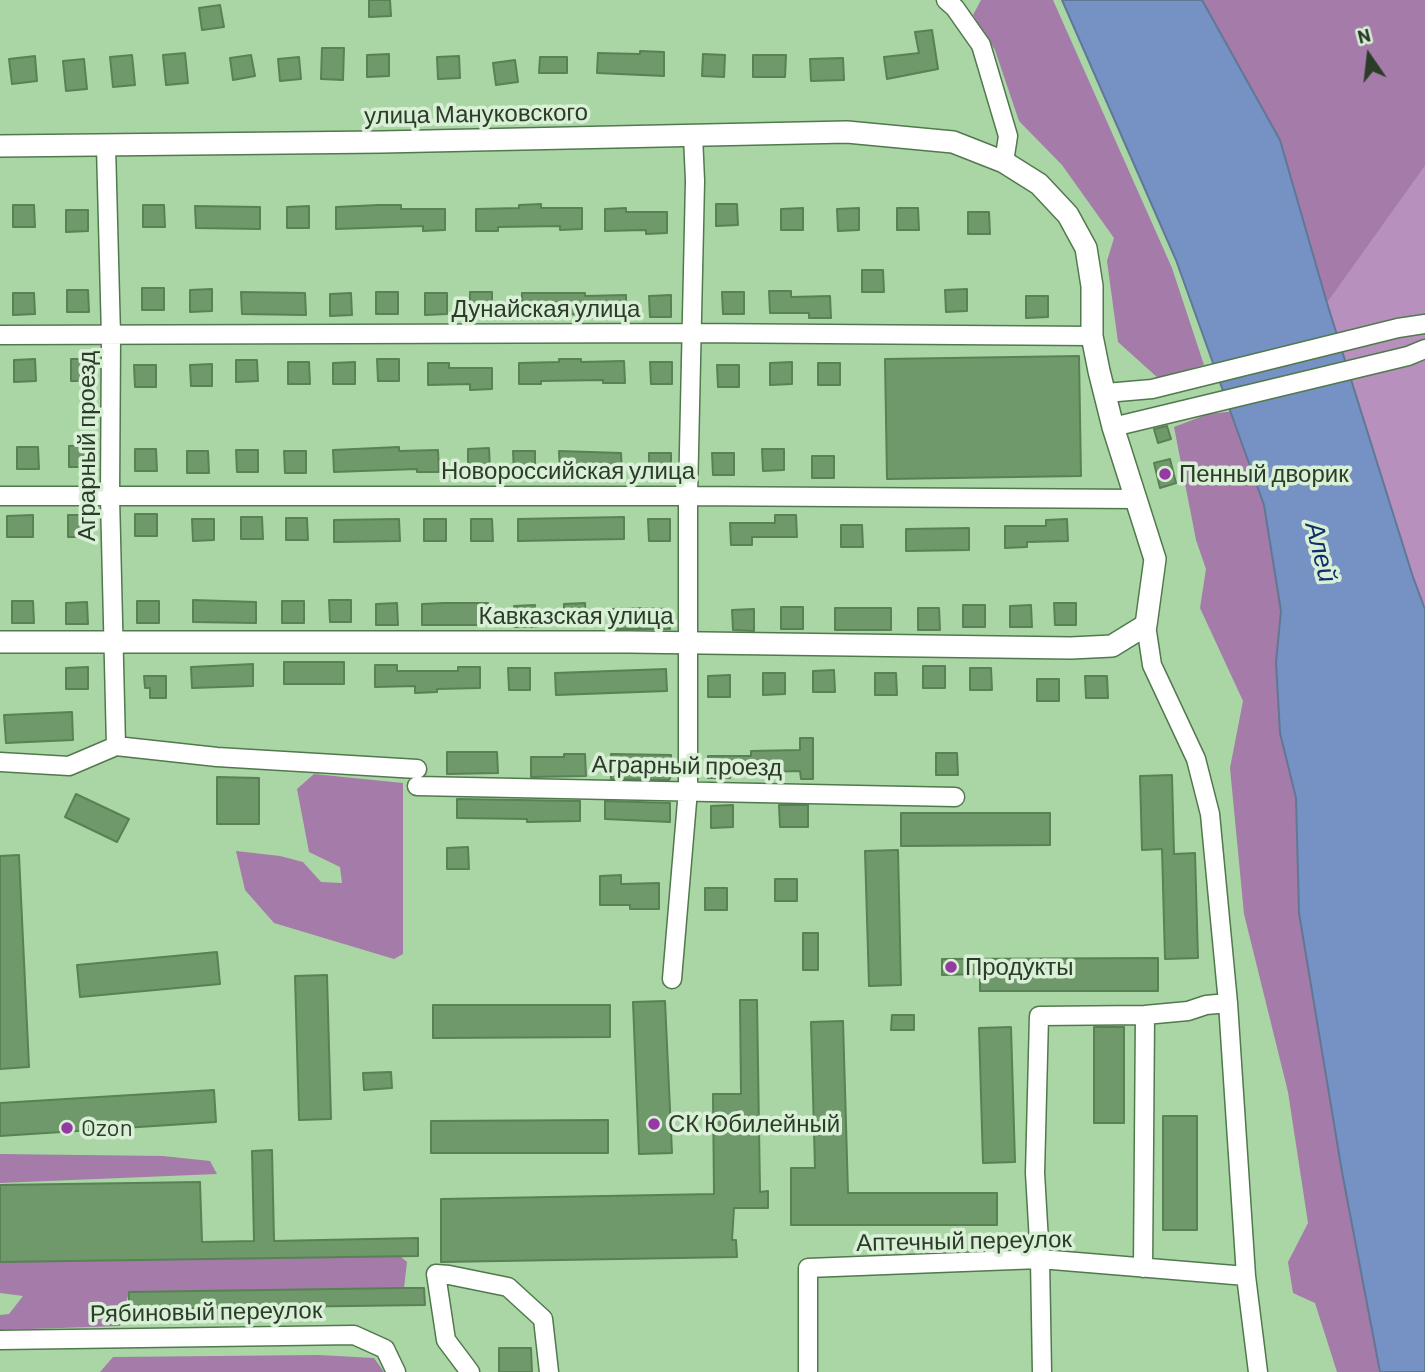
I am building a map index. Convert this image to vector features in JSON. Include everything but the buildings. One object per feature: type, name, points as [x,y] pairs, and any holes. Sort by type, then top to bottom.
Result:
[{"type":"street","points":[[946,0],[981,44],[1008,136],[1004,162]]},
{"type":"street","name":"улица Мануковского","points":[[0,146],[847,132],[954,142],[1004,162],[1038,184],[1068,215],[1086,248],[1092,286],[1092,335],[1113,427],[1155,559],[1146,625]]},
{"type":"street","points":[[672,979],[688,790],[688,495],[695,181],[693,135]]},
{"type":"street","name":"Аграрный проезд","points":[[106,146],[116,746],[417,777],[688,790],[955,797]]},
{"type":"street","points":[[1106,393],[1152,389],[1398,328],[1425,324]]},
{"type":"street","name":"Дунайская улица","points":[[0,335],[1092,335]]},
{"type":"street","points":[[1113,427],[1404,357],[1425,349]]},
{"type":"street","name":"Новороссийская улица","points":[[0,496],[688,495],[1137,499]]},
{"type":"street","points":[[1146,625],[1152,665],[1196,759],[1210,814],[1228,1003],[1246,1276],[1258,1372]]},
{"type":"street","name":"Кавказская улица","points":[[0,642],[689,643],[1071,648],[1112,646],[1146,625]]},
{"type":"street","points":[[0,762],[69,766],[116,746]]},
{"type":"street","points":[[1042,1372],[1035,1173],[1039,1016],[1144,1015],[1188,1011],[1206,1005],[1228,1003]]},
{"type":"street","points":[[1143,1268],[1144,1015]]},
{"type":"street","name":"Аптечный переулок","points":[[808,1372],[808,1268],[1040,1259],[1246,1276]]},
{"type":"street","points":[[470,1372],[446,1340],[436,1275],[449,1275],[508,1287],[543,1319],[549,1372]]},
{"type":"street","name":"Рябиновый переулок","points":[[0,1340],[354,1335],[385,1349],[396,1372]]},
{"type":"shaded area","points":[[981,0],[1053,0],[1172,268],[1204,365],[1158,378],[1118,342],[1107,261],[1114,238],[1062,165],[1019,121],[995,50],[973,15]]},
{"type":"shaded area","points":[[1202,0],[1425,0],[1425,166],[1327,303],[1280,140]]},
{"type":"shaded area","points":[[1425,166],[1425,609],[1327,303]]},
{"type":"shaded area","points":[[1245,410],[1280,535],[1379,1372],[1337,1372],[1315,1303],[1293,1293],[1288,1262],[1308,1223],[1288,1092],[1244,914],[1230,768],[1243,701],[1200,608],[1206,569],[1196,540],[1174,427],[1208,414]]},
{"type":"shaded area","points":[[314,774],[403,783],[403,954],[394,959],[274,923],[245,890],[236,851],[280,856],[303,862],[321,882],[342,883],[340,867],[309,852],[297,789]]},
{"type":"shaded area","points":[[0,1154],[163,1156],[210,1161],[217,1174],[0,1183]]},
{"type":"shaded area","points":[[400,1256],[407,1262],[404,1288],[129,1292],[120,1326],[0,1330],[0,1315],[9,1314],[23,1296],[0,1293],[0,1262]]},
{"type":"shaded area","points":[[319,1355],[374,1358],[384,1372],[100,1372],[113,1357]]},
{"type":"water","name":"Алей","points":[[1062,0],[1202,0],[1280,140],[1327,303],[1425,609],[1425,1372],[1380,1372],[1342,1172],[1299,913],[1296,798],[1280,733],[1276,662],[1281,611],[1264,505],[1176,260]]},
{"type":"place","name":"Пенный дворик","points":[[1165,474]]},
{"type":"place","name":"Продукты","points":[[951,967]]},
{"type":"place","name":"СК Юбилейный","points":[[654,1124]]},
{"type":"place","name":"Ozon","points":[[67,1128]]}]
